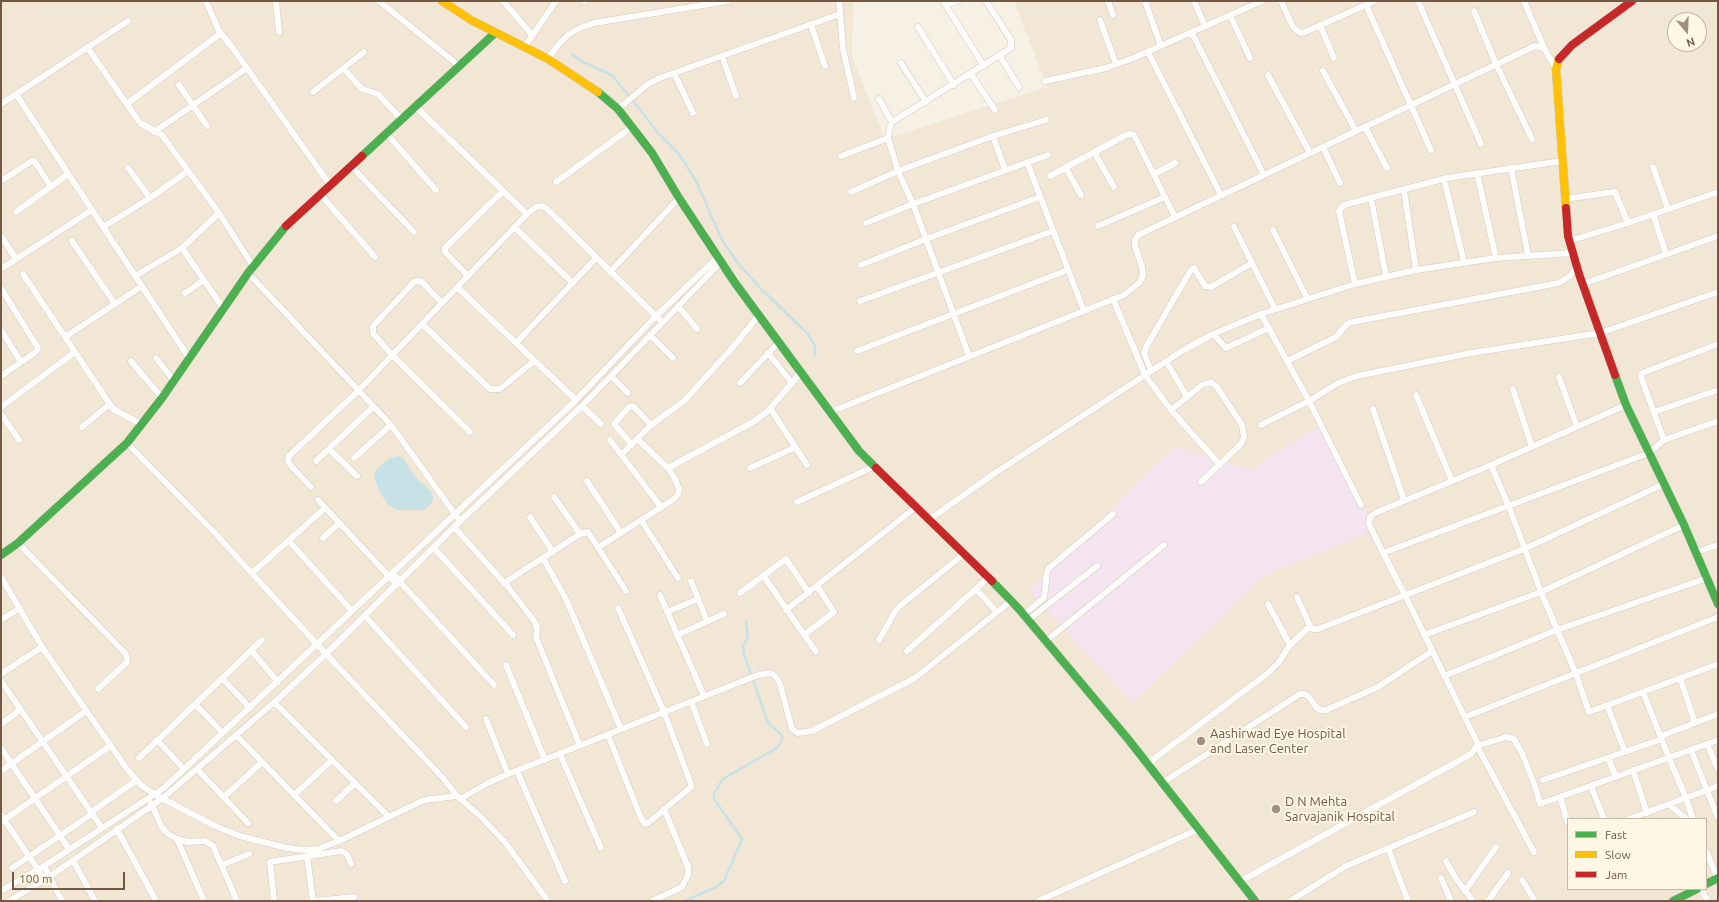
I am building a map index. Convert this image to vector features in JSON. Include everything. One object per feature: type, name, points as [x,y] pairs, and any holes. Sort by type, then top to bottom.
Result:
[{"type":"street","points":[[206,1],[221,33],[330,185]]},
{"type":"street","points":[[276,1],[279,32]]},
{"type":"street","points":[[379,1],[458,65]]},
{"type":"street","points":[[442,1],[471,20],[495,33],[525,46],[548,59],[600,93],[618,109],[652,153],[679,198],[759,315],[859,451],[965,553],[1026,617],[1162,782],[1254,900]]},
{"type":"street","points":[[503,1],[532,35]]},
{"type":"street","points":[[525,46],[555,3],[547,1]]},
{"type":"street","points":[[548,59],[558,45],[568,35],[580,28],[594,23],[728,1]]},
{"type":"street","points":[[839,1],[844,54],[854,98]]},
{"type":"street","points":[[958,1],[944,3],[984,66]]},
{"type":"street","points":[[969,356],[926,239],[898,171],[888,138],[892,122],[1008,51],[1012,44],[986,1]]},
{"type":"street","points":[[1108,1],[1113,15]]},
{"type":"street","points":[[1145,1],[1161,46]]},
{"type":"street","points":[[1194,1],[1205,26]]},
{"type":"street","points":[[1045,81],[1116,64],[1192,33],[1249,4],[1262,1]]},
{"type":"street","points":[[1281,1],[1296,31],[1305,32],[1375,1]]},
{"type":"street","points":[[1418,1],[1481,144]]},
{"type":"street","points":[[1524,1],[1544,48],[1556,69]]},
{"type":"street","points":[[1632,1],[1572,45],[1558,58],[1556,69],[1564,199],[1572,253],[1626,405],[1684,525],[1706,578],[1715,587],[1718,604]]},
{"type":"street","points":[[1366,5],[1431,150]]},
{"type":"street","points":[[1474,11],[1496,64],[1532,139]]},
{"type":"street","points":[[618,109],[634,95],[660,78],[840,14]]},
{"type":"street","points":[[1230,15],[1250,58]]},
{"type":"street","points":[[1100,20],[1116,64]]},
{"type":"street","points":[[1,104],[128,21]]},
{"type":"street","points":[[811,25],[825,66]]},
{"type":"street","points":[[1320,25],[1334,58]]},
{"type":"street","points":[[918,27],[954,84]]},
{"type":"street","points":[[127,104],[221,33]]},
{"type":"street","points":[[1,554],[18,543],[127,443],[174,381],[222,308],[284,228],[458,65],[495,33]]},
{"type":"street","points":[[1192,33],[1264,175]]},
{"type":"street","points":[[830,412],[1124,295],[1139,284],[1143,276],[1142,267],[1135,246],[1135,240],[1138,235],[1535,46],[1544,48]]},
{"type":"street","points":[[87,47],[140,123],[162,135],[218,213],[250,270],[391,426],[460,522]]},
{"type":"street","points":[[313,92],[364,52]]},
{"type":"street","points":[[1148,52],[1221,195]]},
{"type":"street","points":[[722,56],[736,96]]},
{"type":"street","points":[[1000,56],[1019,87]]},
{"type":"street","points":[[900,63],[926,102]]},
{"type":"street","points":[[154,132],[247,68]]},
{"type":"street","points":[[344,69],[362,89],[378,94],[401,119]]},
{"type":"street","points":[[1323,71],[1356,131]]},
{"type":"street","points":[[674,73],[694,113]]},
{"type":"street","points":[[970,74],[995,110]]},
{"type":"street","points":[[1268,75],[1310,153]]},
{"type":"street","points":[[179,85],[208,126]]},
{"type":"street","points":[[16,94],[189,358]]},
{"type":"street","points":[[879,99],[892,122]]},
{"type":"street","points":[[415,106],[527,214]]},
{"type":"street","points":[[852,192],[898,171],[993,136],[1046,120]]},
{"type":"street","points":[[556,182],[632,127]]},
{"type":"street","points":[[1365,127],[1387,168]]},
{"type":"street","points":[[386,133],[436,190]]},
{"type":"street","points":[[1050,176],[1126,134],[1134,135],[1175,217]]},
{"type":"street","points":[[993,136],[1005,170]]},
{"type":"street","points":[[841,156],[888,138]]},
{"type":"street","points":[[1323,147],[1340,183]]},
{"type":"street","points":[[1094,152],[1114,187]]},
{"type":"street","points":[[866,223],[912,204],[1048,155]]},
{"type":"street","points":[[1355,284],[1339,211],[1340,207],[1444,179],[1562,160]]},
{"type":"street","points":[[1,181],[32,161],[37,165],[51,187]]},
{"type":"street","points":[[1027,162],[1084,311]]},
{"type":"street","points":[[1154,174],[1175,163]]},
{"type":"street","points":[[351,166],[414,232]]},
{"type":"street","points":[[1653,167],[1668,208]]},
{"type":"street","points":[[128,168],[150,198]]},
{"type":"street","points":[[1066,168],[1081,195]]},
{"type":"street","points":[[1511,168],[1528,255]]},
{"type":"street","points":[[103,227],[150,198],[188,171]]},
{"type":"street","points":[[1477,173],[1496,258]]},
{"type":"street","points":[[16,212],[68,174]]},
{"type":"street","points":[[1444,179],[1464,262]]},
{"type":"street","points":[[1404,190],[1416,270]]},
{"type":"street","points":[[468,276],[445,252],[445,248],[503,191]]},
{"type":"street","points":[[1564,199],[1615,192],[1628,223]]},
{"type":"street","points":[[1570,241],[1718,192]]},
{"type":"street","points":[[320,194],[375,257]]},
{"type":"street","points":[[861,266],[926,239],[1040,197]]},
{"type":"street","points":[[1098,226],[1166,197]]},
{"type":"street","points":[[610,272],[679,198]]},
{"type":"street","points":[[1371,198],[1386,276]]},
{"type":"street","points":[[311,487],[290,465],[288,459],[289,456],[358,391],[514,227],[536,207],[542,206],[547,209],[663,323]]},
{"type":"street","points":[[1,268],[92,210]]},
{"type":"street","points":[[135,276],[182,248],[218,213]]},
{"type":"street","points":[[1653,214],[1666,254]]},
{"type":"street","points":[[514,227],[573,283]]},
{"type":"street","points":[[1234,227],[1275,309]]},
{"type":"street","points":[[1273,230],[1307,298]]},
{"type":"street","points":[[860,301],[1054,231]]},
{"type":"street","points":[[1,236],[16,259]]},
{"type":"street","points":[[1583,284],[1718,236]]},
{"type":"street","points":[[72,241],[115,304]]},
{"type":"street","points":[[182,248],[222,308]]},
{"type":"street","points":[[930,519],[995,473],[1166,361],[1213,334],[1261,314],[1307,298],[1355,284],[1416,270],[1496,258],[1572,253]]},
{"type":"street","points":[[516,343],[596,258]]},
{"type":"street","points":[[9,901],[47,878],[163,798],[274,702],[399,584],[454,527],[582,406],[663,323],[720,259]]},
{"type":"street","points":[[1,892],[38,870],[164,788],[318,645],[352,611],[576,400],[656,316],[720,259]]},
{"type":"street","points":[[1148,373],[1144,353],[1146,345],[1191,270],[1194,268],[1205,286],[1211,287],[1252,263]]},
{"type":"street","points":[[1287,361],[1336,336],[1347,324],[1352,322],[1558,283],[1570,276],[1577,267]]},
{"type":"street","points":[[857,351],[1068,270]]},
{"type":"street","points":[[23,274],[110,404],[118,412],[141,424]]},
{"type":"street","points":[[185,293],[204,280]]},
{"type":"street","points":[[442,303],[422,282],[414,282],[378,320],[372,328],[372,333],[392,355],[470,432]]},
{"type":"street","points":[[65,338],[142,286]]},
{"type":"street","points":[[457,287],[576,400]]},
{"type":"street","points":[[1,288],[38,348],[36,352],[1,376]]},
{"type":"street","points":[[1261,425],[1309,401],[1338,383],[1357,376],[1471,353],[1600,333],[1718,292]]},
{"type":"street","points":[[1113,299],[1148,373],[1171,410],[1220,465]]},
{"type":"street","points":[[678,306],[698,328]]},
{"type":"street","points":[[1261,314],[1309,401],[1361,505]]},
{"type":"street","points":[[622,455],[652,425],[684,400],[734,346],[759,315]]},
{"type":"street","points":[[422,324],[490,389],[500,389],[534,361]]},
{"type":"street","points":[[1213,334],[1223,346],[1230,348],[1270,328]]},
{"type":"street","points":[[2,333],[21,362]]},
{"type":"street","points":[[650,336],[673,358]]},
{"type":"street","points":[[740,383],[779,342]]},
{"type":"street","points":[[1664,440],[1641,377],[1642,373],[1718,344]]},
{"type":"street","points":[[1,407],[75,352]]},
{"type":"street","points":[[768,352],[792,383]]},
{"type":"street","points":[[156,358],[174,381]]},
{"type":"street","points":[[131,361],[162,398]]},
{"type":"street","points":[[1166,361],[1187,397]]},
{"type":"street","points":[[668,468],[753,422],[770,408],[801,372]]},
{"type":"street","points":[[612,376],[628,393]]},
{"type":"street","points":[[1559,377],[1577,427]]},
{"type":"street","points":[[1171,410],[1206,383],[1213,383],[1242,425],[1244,437],[1241,444],[1201,482]]},
{"type":"street","points":[[1513,389],[1532,447]]},
{"type":"street","points":[[1654,412],[1718,390]]},
{"type":"street","points":[[1416,395],[1452,481]]},
{"type":"street","points":[[82,427],[110,404]]},
{"type":"street","points":[[1534,852],[1477,746],[1477,742],[1405,595],[1382,553],[1369,524],[1370,517],[1375,513],[1404,500],[1490,466],[1626,405]]},
{"type":"street","points":[[582,406],[601,424]]},
{"type":"street","points":[[632,445],[614,424],[629,407],[632,406],[652,425]]},
{"type":"street","points":[[316,461],[373,407]]},
{"type":"street","points":[[770,408],[807,465]]},
{"type":"street","points":[[1373,409],[1404,500]]},
{"type":"street","points":[[1,414],[18,440]]},
{"type":"street","points":[[1382,553],[1509,507],[1649,453],[1664,440],[1718,421]]},
{"type":"street","points":[[354,458],[391,426]]},
{"type":"street","points":[[610,440],[661,507]]},
{"type":"street","points":[[599,547],[674,499],[678,494],[679,489],[676,481],[668,468],[637,440]]},
{"type":"street","points":[[127,443],[212,530],[443,778],[459,798],[480,816],[504,841],[548,901]]},
{"type":"street","points":[[750,468],[796,447]]},
{"type":"street","points":[[329,449],[357,476]]},
{"type":"street","points":[[796,502],[875,466]]},
{"type":"street","points":[[1490,466],[1509,507],[1541,592],[1576,674],[1589,712],[1718,664]]},
{"type":"street","points":[[586,481],[621,533]]},
{"type":"street","points":[[1298,597],[1310,626],[1313,629],[1318,629],[1524,548],[1664,484]]},
{"type":"street","points":[[554,497],[580,534]]},
{"type":"street","points":[[318,500],[494,685]]},
{"type":"street","points":[[786,610],[916,507]]},
{"type":"street","points":[[252,573],[325,508]]},
{"type":"street","points":[[1026,617],[1044,598],[1047,572],[1050,568],[1113,514]]},
{"type":"street","points":[[530,517],[553,552]]},
{"type":"street","points":[[641,520],[678,578]]},
{"type":"street","points":[[323,538],[339,523]]},
{"type":"street","points":[[1424,635],[1541,592],[1684,525]]},
{"type":"street","points":[[454,527],[504,583],[534,622],[537,628],[536,637],[580,746]]},
{"type":"street","points":[[504,583],[580,534],[588,532],[626,591]]},
{"type":"street","points":[[289,541],[352,611]]},
{"type":"street","points":[[18,543],[126,654],[126,663],[98,689]]},
{"type":"street","points":[[1046,641],[1164,544]]},
{"type":"street","points":[[1696,552],[1718,545]]},
{"type":"street","points":[[434,548],[513,635]]},
{"type":"street","points":[[879,640],[896,610],[965,553]]},
{"type":"street","points":[[543,558],[566,599],[621,729]]},
{"type":"street","points":[[740,593],[786,559],[809,593]]},
{"type":"street","points":[[1026,617],[1098,566]]},
{"type":"street","points":[[763,575],[816,652]]},
{"type":"street","points":[[1,577],[42,646],[110,746],[141,785],[154,794],[215,826],[240,836],[287,848],[304,850],[318,849],[339,842],[424,800],[459,798],[508,774],[758,675],[771,673],[776,677],[792,729],[803,734],[812,731],[915,678],[1011,601]]},
{"type":"street","points":[[907,651],[989,577]]},
{"type":"street","points":[[1444,676],[1557,630],[1706,578]]},
{"type":"street","points":[[691,581],[707,621]]},
{"type":"street","points":[[804,635],[834,612],[816,586]]},
{"type":"street","points":[[976,589],[997,612]]},
{"type":"street","points":[[660,595],[704,696]]},
{"type":"street","points":[[667,612],[698,599]]},
{"type":"street","points":[[1268,604],[1290,645]]},
{"type":"street","points":[[608,735],[643,822],[648,823],[691,787],[692,784],[664,712],[618,608]]},
{"type":"street","points":[[1,620],[19,609]]},
{"type":"street","points":[[677,635],[724,614]]},
{"type":"street","points":[[365,616],[466,727]]},
{"type":"street","points":[[1465,717],[1718,617]]},
{"type":"street","points":[[1147,764],[1268,673],[1279,662],[1290,645],[1310,626]]},
{"type":"street","points":[[139,758],[262,640]]},
{"type":"street","points":[[1,674],[42,646]]},
{"type":"street","points":[[251,650],[278,682]]},
{"type":"street","points":[[1162,782],[1300,694],[1308,696],[1317,708],[1326,710],[1378,687],[1432,651]]},
{"type":"street","points":[[506,665],[545,760]]},
{"type":"street","points":[[222,678],[250,708]]},
{"type":"street","points":[[1680,678],[1695,723]]},
{"type":"street","points":[[1,681],[102,828]]},
{"type":"street","points":[[1643,692],[1693,818]]},
{"type":"street","points":[[691,701],[708,744]]},
{"type":"street","points":[[274,702],[389,817]]},
{"type":"street","points":[[195,704],[224,733]]},
{"type":"street","points":[[1607,705],[1625,752]]},
{"type":"street","points":[[1,724],[20,710]]},
{"type":"street","points":[[1,771],[86,711]]},
{"type":"street","points":[[1543,780],[1625,752],[1718,714]]},
{"type":"street","points":[[486,719],[508,774]]},
{"type":"street","points":[[236,735],[339,842]]},
{"type":"street","points":[[1239,882],[1471,754],[1477,746],[1506,737],[1514,739],[1522,752],[1540,804],[1718,740]]},
{"type":"street","points":[[157,740],[184,769]]},
{"type":"street","points":[[1708,744],[1718,769]]},
{"type":"street","points":[[62,901],[47,878],[38,870],[2,819],[110,746]]},
{"type":"street","points":[[1,748],[69,849]]},
{"type":"street","points":[[1691,750],[1718,818]]},
{"type":"street","points":[[560,754],[601,848]]},
{"type":"street","points":[[1608,758],[1616,777]]},
{"type":"street","points":[[294,795],[332,760]]},
{"type":"street","points":[[224,798],[262,762]]},
{"type":"street","points":[[197,769],[248,823]]},
{"type":"street","points":[[1633,770],[1647,813]]},
{"type":"street","points":[[517,771],[565,881]]},
{"type":"street","points":[[12,868],[60,836],[136,780]]},
{"type":"street","points":[[336,801],[355,783]]},
{"type":"street","points":[[1590,786],[1604,818]]},
{"type":"street","points":[[1633,818],[1718,786]]},
{"type":"street","points":[[1560,797],[1567,820]]},
{"type":"street","points":[[148,798],[161,826],[168,834],[177,839],[188,842],[208,842],[216,851],[237,901]]},
{"type":"street","points":[[1669,804],[1685,818]]},
{"type":"street","points":[[652,901],[682,886],[688,875],[688,867],[664,809]]},
{"type":"street","points":[[1290,901],[1346,866],[1474,812]]},
{"type":"street","points":[[117,829],[156,901]]},
{"type":"street","points":[[1038,901],[1199,829]]},
{"type":"street","points":[[177,839],[204,901]]},
{"type":"street","points":[[1466,891],[1496,847]]},
{"type":"street","points":[[1388,848],[1408,901]]},
{"type":"street","points":[[274,901],[270,862],[341,852],[347,854],[351,864]]},
{"type":"street","points":[[222,865],[249,854]]},
{"type":"street","points":[[1707,854],[1718,879],[1707,884]]},
{"type":"street","points":[[307,856],[313,901]]},
{"type":"street","points":[[73,860],[95,901]]},
{"type":"street","points":[[1446,861],[1455,877],[1473,901]]},
{"type":"street","points":[[44,866],[47,878]]},
{"type":"street","points":[[1488,901],[1508,873]]},
{"type":"street","points":[[1441,878],[1450,901]]},
{"type":"street","points":[[1522,880],[1535,901]]},
{"type":"street","points":[[1673,901],[1695,890]]},
{"type":"street","points":[[1702,890],[1708,901]]},
{"type":"street","points":[[316,901],[354,897]]},
{"type":"shaded area","points":[[1,1],[853,1],[852,57],[885,139],[1047,87],[1014,1],[1718,1],[1718,901],[2,901]]},
{"type":"shaded area","points":[[1322,423],[1375,530],[1264,576],[1132,703],[1029,591],[1174,447],[1250,470]]},
{"type":"water","points":[[398,456],[403,458],[415,477],[431,491],[433,496],[432,502],[425,510],[398,510],[388,505],[379,491],[374,475],[376,470],[388,459]]},
{"type":"waterway","points":[[572,54],[581,61],[612,75],[660,135],[679,154],[696,181],[722,240],[737,262],[761,289],[807,333],[815,346],[815,356]]},
{"type":"waterway","points":[[685,901],[716,887],[724,881],[742,839],[716,802],[714,793],[723,779],[778,747],[783,738],[781,734],[768,723],[744,654],[743,646],[748,637],[746,621]]},
{"type":"traffic: fast","points":[[362,156],[495,33]]},
{"type":"traffic: fast","points":[[598,92],[618,109],[652,153],[679,198],[735,283],[859,451],[876,468]]},
{"type":"traffic: fast","points":[[1,555],[18,543],[127,443],[162,398],[248,273],[286,226]]},
{"type":"traffic: fast","points":[[1615,375],[1626,405],[1684,525],[1718,604]]},
{"type":"traffic: fast","points":[[992,581],[1019,609],[1128,739],[1255,901]]},
{"type":"traffic: fast","points":[[1707,884],[1718,878]]},
{"type":"traffic: fast","points":[[1673,901],[1695,890]]},
{"type":"traffic: slow","points":[[442,1],[471,20],[548,59],[598,92]]},
{"type":"traffic: slow","points":[[1559,59],[1556,69],[1566,208]]},
{"type":"traffic: jam","points":[[1559,59],[1572,45],[1632,1]]},
{"type":"traffic: jam","points":[[286,226],[362,156]]},
{"type":"traffic: jam","points":[[1566,208],[1568,236],[1579,274],[1615,375]]},
{"type":"traffic: jam","points":[[876,468],[992,581]]},
{"type":"place","name":"Aashirwad Eye Hospital and Laser Center","points":[[1201,741]]},
{"type":"place","name":"D N Mehta Sarvajanik Hospital","points":[[1276,809]]}]
